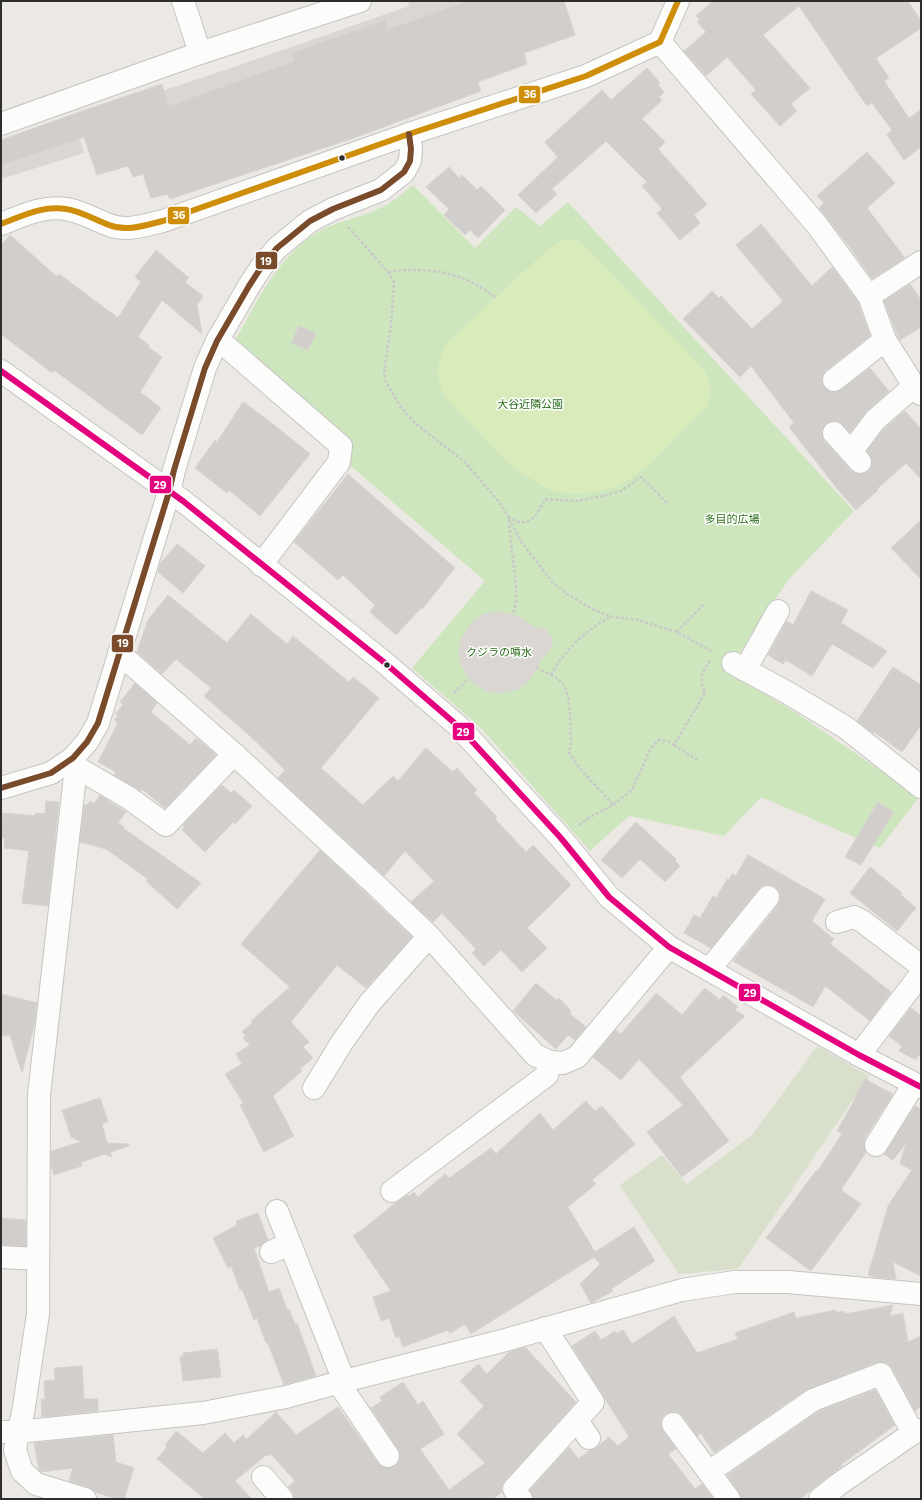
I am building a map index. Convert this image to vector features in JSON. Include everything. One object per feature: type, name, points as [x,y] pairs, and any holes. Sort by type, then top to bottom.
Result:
[{"type":"street","points":[[183,1],[200,53]]},
{"type":"street","points":[[1,124],[200,53],[360,1]]},
{"type":"street","points":[[1,224],[40,209],[66,209],[90,216],[110,226],[132,228],[163,221],[409,134],[586,76],[660,42],[678,1]]},
{"type":"street","points":[[660,42],[817,225],[869,296],[886,340],[917,390],[875,420],[856,457],[834,433]]},
{"type":"street","points":[[85,1499],[36,1484],[22,1471],[10,1432],[23,1413],[38,1314],[39,1095],[74,762],[98,723],[169,492],[174,470],[205,368],[217,340],[262,266],[277,248],[310,221],[333,209],[381,190],[404,172],[410,161],[411,149],[409,134]]},
{"type":"street","points":[[869,296],[921,262]]},
{"type":"street","points":[[217,340],[341,446],[339,462],[261,565]]},
{"type":"street","points":[[834,380],[886,340]]},
{"type":"street","points":[[1,371],[169,492],[184,501],[261,565],[385,663],[458,726],[560,837],[609,897],[669,947],[859,1055],[918,1086],[876,1145]]},
{"type":"street","points":[[778,611],[739,667],[788,693],[846,727],[921,787]]},
{"type":"street","points":[[120,653],[234,754],[429,936],[535,1055],[550,1062],[563,1064],[577,1057],[669,947]]},
{"type":"street","points":[[74,762],[129,798],[166,825],[234,754]]},
{"type":"street","points":[[1,788],[51,772],[74,762]]},
{"type":"street","points":[[709,970],[768,897]]},
{"type":"street","points":[[837,922],[846,918],[854,917],[862,921],[921,966]]},
{"type":"street","points":[[314,1088],[341,1044],[369,1004],[429,936]]},
{"type":"street","points":[[859,1055],[921,974]]},
{"type":"street","points":[[392,1191],[547,1075],[550,1062]]},
{"type":"street","points":[[277,1211],[280,1248],[341,1382],[388,1456]]},
{"type":"street","points":[[1,1257],[38,1259]]},
{"type":"street","points":[[10,1432],[203,1413],[286,1397],[502,1341],[682,1290],[735,1282],[788,1282],[921,1294]]},
{"type":"street","points":[[521,1499],[514,1489],[583,1429],[593,1402],[545,1328]]},
{"type":"street","points":[[709,1472],[813,1400],[881,1374],[917,1432],[839,1484],[820,1499]]},
{"type":"street","points":[[673,1424],[729,1499]]},
{"type":"street","points":[[263,1477],[282,1499]]},
{"type":"path","points":[[343,222],[388,272],[394,282],[391,326],[384,372],[386,382],[400,406],[416,424],[465,462],[500,503],[522,543],[553,583],[594,610],[612,617],[634,619],[677,632],[714,653],[702,674],[701,683],[705,693],[674,744]]},
{"type":"path","points":[[388,272],[417,269],[453,275],[484,288],[496,298]]},
{"type":"path","points":[[508,516],[520,522],[530,520],[539,513],[545,499],[577,502],[621,491],[641,477],[668,504]]},
{"type":"path","points":[[508,516],[516,585],[516,603],[514,614]]},
{"type":"path","points":[[677,632],[705,603]]},
{"type":"path","points":[[551,675],[564,653],[599,623],[612,617]]},
{"type":"path","points":[[537,668],[551,675],[562,683],[568,694],[571,744],[569,752],[580,768],[613,805]]},
{"type":"path","points":[[560,837],[590,817],[613,805],[632,790],[650,750],[658,740],[667,741],[674,744],[699,761]]},
{"type":"green space","name":"大谷近隣公園","points":[[413,185],[475,248],[516,207],[540,226],[568,202],[854,511],[789,579],[727,672],[798,714],[919,797],[880,848],[761,797],[724,836],[629,816],[590,851],[481,728],[412,668],[485,581],[346,462],[234,343],[259,297],[269,282],[291,254],[304,242],[325,228],[385,206]]},
{"type":"green space","points":[[561,240],[577,240],[588,249],[705,371],[709,380],[710,388],[710,397],[707,406],[647,467],[618,486],[584,494],[571,494],[549,490],[518,471],[505,460],[447,399],[438,378],[439,364],[443,350],[447,343],[545,252]]},
{"type":"green space","points":[[817,1046],[869,1076],[738,1269],[679,1274],[620,1185],[662,1155],[687,1184],[753,1134]]},
{"type":"shaded area","points":[[408,1],[470,1],[270,76],[79,137],[84,153],[1,179],[1,149],[146,94],[165,90],[225,70],[409,6]]},
{"type":"shaded area","points":[[498,611],[521,617],[533,627],[539,627],[546,630],[551,635],[553,644],[550,651],[540,661],[529,681],[517,690],[502,693],[487,692],[468,679],[461,665],[458,650],[462,636],[471,623],[483,614]]},
{"type":"building","points":[[469,1],[564,1],[575,35],[524,53],[527,64],[478,82],[481,91],[351,139],[170,199],[167,194],[151,198],[143,174],[133,177],[128,166],[97,175],[84,137],[1,165],[1,140],[85,110],[162,84],[169,106],[295,61],[292,53],[385,20],[387,30]]},
{"type":"building","points":[[713,1],[908,1],[921,21],[921,28],[876,58],[889,78],[884,81],[909,118],[921,110],[921,147],[904,160],[887,135],[892,130],[872,103],[867,106],[799,6],[763,35],[810,88],[791,104],[797,111],[780,126],[751,94],[756,90],[727,57],[706,76],[684,51],[706,32],[697,22],[700,20],[696,16]]},
{"type":"building","points":[[647,68],[660,83],[658,85],[664,92],[659,97],[662,100],[642,119],[665,142],[658,149],[707,204],[694,215],[700,223],[680,240],[657,213],[662,209],[642,186],[647,182],[606,141],[552,189],[557,194],[536,213],[518,195],[558,157],[545,142],[602,90],[611,100]]},
{"type":"building","points":[[867,152],[895,183],[867,208],[905,258],[872,279],[852,250],[819,208],[824,203],[817,196]]},
{"type":"building","points":[[449,167],[459,178],[462,175],[477,190],[481,186],[505,210],[478,238],[470,230],[465,235],[444,215],[449,209],[426,187]]},
{"type":"building","points":[[761,224],[812,286],[832,267],[858,302],[870,336],[826,370],[822,376],[824,387],[830,392],[841,390],[870,368],[889,391],[867,411],[850,432],[838,421],[826,423],[822,430],[824,441],[851,471],[856,474],[863,474],[869,471],[872,466],[872,459],[867,451],[884,429],[905,411],[921,429],[921,479],[906,463],[856,510],[839,491],[789,427],[794,423],[751,366],[740,377],[683,319],[712,291],[719,298],[721,296],[752,329],[783,301],[736,245]]},
{"type":"building","points":[[10,235],[57,277],[59,274],[118,318],[141,282],[135,277],[156,250],[189,278],[185,282],[203,296],[197,305],[202,334],[162,300],[138,337],[149,345],[148,347],[162,357],[140,392],[161,408],[142,435],[54,370],[52,373],[1,334],[1,245]]},
{"type":"building","points":[[910,284],[921,300],[921,327],[900,340],[884,301]]},
{"type":"building","points":[[299,326],[316,333],[308,350],[291,343]]},
{"type":"building","points":[[243,402],[310,454],[260,516],[229,490],[227,493],[195,468],[215,440],[217,442]]},
{"type":"building","points":[[348,474],[455,568],[422,609],[421,608],[396,635],[370,612],[375,605],[343,575],[338,580],[294,542]]},
{"type":"building","points":[[921,520],[921,579],[891,548]]},
{"type":"building","points":[[177,544],[205,566],[183,593],[158,572],[159,565]]},
{"type":"building","points":[[811,591],[848,610],[841,623],[887,651],[873,668],[832,644],[812,676],[786,660],[783,664],[768,655],[787,621],[793,625]]},
{"type":"building","points":[[168,595],[227,643],[251,614],[287,644],[293,636],[349,682],[353,677],[379,698],[321,768],[363,805],[393,776],[398,781],[426,748],[453,772],[457,768],[477,790],[474,793],[497,817],[495,819],[526,852],[533,845],[571,885],[527,928],[547,948],[522,972],[501,950],[484,966],[472,953],[476,949],[442,913],[433,922],[411,902],[434,881],[405,851],[384,876],[278,778],[285,770],[249,735],[204,696],[211,688],[176,659],[162,674],[137,652],[148,620]]},
{"type":"building","points":[[893,667],[921,685],[921,725],[902,752],[857,721]]},
{"type":"building","points":[[135,683],[157,703],[151,712],[190,745],[196,738],[216,755],[165,808],[142,789],[141,791],[114,775],[116,772],[98,762],[118,723],[114,720],[118,716],[115,714],[123,705],[120,702]]},
{"type":"building","points":[[222,785],[231,793],[234,790],[252,806],[235,824],[233,822],[205,852],[182,830],[185,826],[183,825]]},
{"type":"building","points":[[100,795],[126,812],[118,823],[124,827],[123,828],[201,883],[177,909],[146,881],[148,879],[106,849],[80,842],[84,805],[87,805],[90,801],[94,804]]},
{"type":"building","points":[[46,801],[59,802],[48,906],[22,903],[29,851],[4,848],[5,838],[1,838],[3,813],[35,816],[35,813],[45,814]]},
{"type":"building","points":[[878,802],[894,812],[861,865],[845,857]]},
{"type":"building","points":[[636,822],[676,859],[675,861],[680,866],[665,882],[640,859],[622,878],[601,860]]},
{"type":"building","points":[[320,850],[412,937],[366,988],[337,965],[291,1022],[309,1042],[303,1047],[313,1058],[300,1069],[302,1071],[273,1096],[294,1136],[264,1152],[240,1105],[243,1103],[225,1074],[242,1064],[236,1054],[250,1045],[243,1038],[246,1036],[242,1032],[253,1022],[251,1021],[290,987],[241,944]]},
{"type":"building","points":[[748,855],[825,899],[812,921],[834,939],[830,944],[891,992],[870,1021],[825,986],[813,1007],[733,961],[778,905],[780,893],[776,887],[764,885],[759,889],[711,948],[684,933],[694,915],[700,918],[713,896],[716,898],[727,879],[729,880],[732,874],[736,876]]},
{"type":"building","points":[[870,867],[902,893],[901,895],[916,908],[897,931],[850,893]]},
{"type":"building","points":[[536,983],[556,1000],[559,998],[571,1011],[570,1014],[586,1027],[575,1040],[568,1035],[556,1049],[513,1011]]},
{"type":"building","points":[[705,988],[720,1000],[723,995],[738,1007],[735,1010],[745,1016],[680,1077],[729,1141],[682,1177],[647,1132],[683,1105],[639,1059],[621,1080],[593,1057],[616,1030],[621,1034],[656,993],[682,1015]]},
{"type":"building","points":[[1,994],[37,1003],[34,1026],[22,1073],[10,1035],[1,1036]]},
{"type":"building","points":[[911,1008],[920,1015],[921,1014],[921,1056],[918,1055],[916,1060],[899,1051],[902,1046],[889,1036]]},
{"type":"building","points":[[865,1079],[893,1094],[865,1138],[864,1145],[866,1152],[841,1190],[861,1204],[811,1271],[766,1238],[816,1171],[817,1172],[842,1134],[837,1131]]},
{"type":"building","points":[[100,1098],[108,1122],[102,1124],[107,1143],[129,1144],[129,1146],[110,1152],[112,1157],[105,1154],[81,1162],[82,1166],[54,1175],[51,1166],[51,1151],[81,1142],[71,1137],[62,1110]]},
{"type":"building","points":[[586,1101],[595,1111],[602,1106],[635,1144],[592,1180],[596,1184],[568,1207],[595,1252],[634,1227],[655,1261],[611,1289],[613,1291],[591,1303],[580,1284],[600,1264],[594,1257],[471,1334],[465,1324],[450,1333],[448,1330],[403,1347],[399,1336],[396,1338],[389,1318],[381,1321],[373,1297],[391,1291],[353,1236],[395,1203],[408,1195],[409,1196],[414,1192],[418,1197],[445,1174],[449,1178],[491,1148],[496,1154],[540,1113],[553,1130]]},
{"type":"building","points":[[915,1106],[921,1109],[921,1276],[893,1262],[896,1279],[874,1277],[868,1275],[888,1206],[912,1170],[900,1164],[906,1143],[893,1160],[884,1154]]},
{"type":"building","points":[[258,1213],[268,1240],[260,1246],[254,1248],[269,1292],[279,1288],[287,1310],[289,1309],[295,1324],[297,1323],[316,1376],[284,1385],[257,1318],[254,1320],[231,1266],[228,1268],[213,1238],[237,1225],[236,1221]]},
{"type":"building","points":[[1,1218],[26,1220],[26,1246],[1,1245]]},
{"type":"building","points":[[893,1305],[890,1316],[903,1313],[908,1342],[921,1336],[921,1406],[915,1411],[892,1368],[888,1363],[877,1362],[806,1390],[714,1453],[701,1433],[697,1436],[683,1416],[678,1412],[665,1414],[661,1419],[661,1426],[676,1449],[668,1454],[695,1489],[702,1484],[713,1499],[533,1499],[530,1490],[569,1447],[578,1459],[590,1450],[596,1448],[609,1437],[618,1446],[629,1437],[572,1346],[595,1331],[601,1340],[615,1331],[616,1334],[623,1330],[632,1344],[674,1316],[697,1353],[738,1339],[735,1333],[794,1312],[796,1318],[836,1310],[836,1313],[844,1311],[845,1314]]},
{"type":"building","points":[[525,1347],[576,1402],[505,1481],[502,1486],[502,1492],[493,1499],[294,1499],[292,1491],[288,1487],[295,1481],[271,1454],[266,1455],[235,1481],[252,1499],[205,1499],[157,1459],[167,1447],[165,1445],[176,1431],[203,1453],[225,1433],[234,1443],[243,1435],[247,1439],[276,1412],[296,1435],[338,1407],[378,1463],[383,1467],[389,1468],[395,1466],[399,1462],[400,1455],[398,1449],[371,1408],[382,1401],[380,1397],[403,1382],[418,1405],[423,1401],[444,1434],[420,1449],[449,1490],[485,1463],[457,1434],[484,1406],[460,1381],[478,1364],[487,1374],[509,1352]]},
{"type":"building","points":[[217,1349],[221,1377],[183,1381],[180,1357],[183,1356],[183,1353]]},
{"type":"building","points":[[82,1366],[84,1399],[98,1399],[98,1411],[42,1417],[41,1399],[45,1399],[44,1381],[55,1380],[54,1368]]},
{"type":"building","points":[[875,1390],[895,1425],[842,1464],[843,1465],[800,1499],[741,1499],[739,1492],[727,1475],[819,1411]]},
{"type":"building","points":[[113,1435],[116,1462],[134,1468],[124,1499],[117,1499],[95,1492],[89,1487],[69,1481],[73,1468],[42,1472],[39,1470],[34,1443]]},
{"type":"transit line","name":"36","points":[[1,224],[33,212],[57,208],[77,212],[109,225],[123,228],[143,226],[163,221],[409,134],[586,76],[660,42],[678,1]]},
{"type":"transit line","name":"19","points":[[1,788],[51,773],[73,758],[87,742],[98,723],[169,492],[174,470],[205,368],[217,341],[249,286],[262,266],[277,248],[310,221],[333,209],[381,190],[404,172],[410,161],[411,149],[409,134]]},
{"type":"transit line","name":"29","points":[[1,371],[183,501],[385,663],[458,726],[560,837],[609,897],[669,947],[859,1055],[921,1087]]},
{"type":"park label","name":"多目的広場","points":[[732,519]]},
{"type":"park label","name":"クジラの噴水","points":[[499,652]]}]
